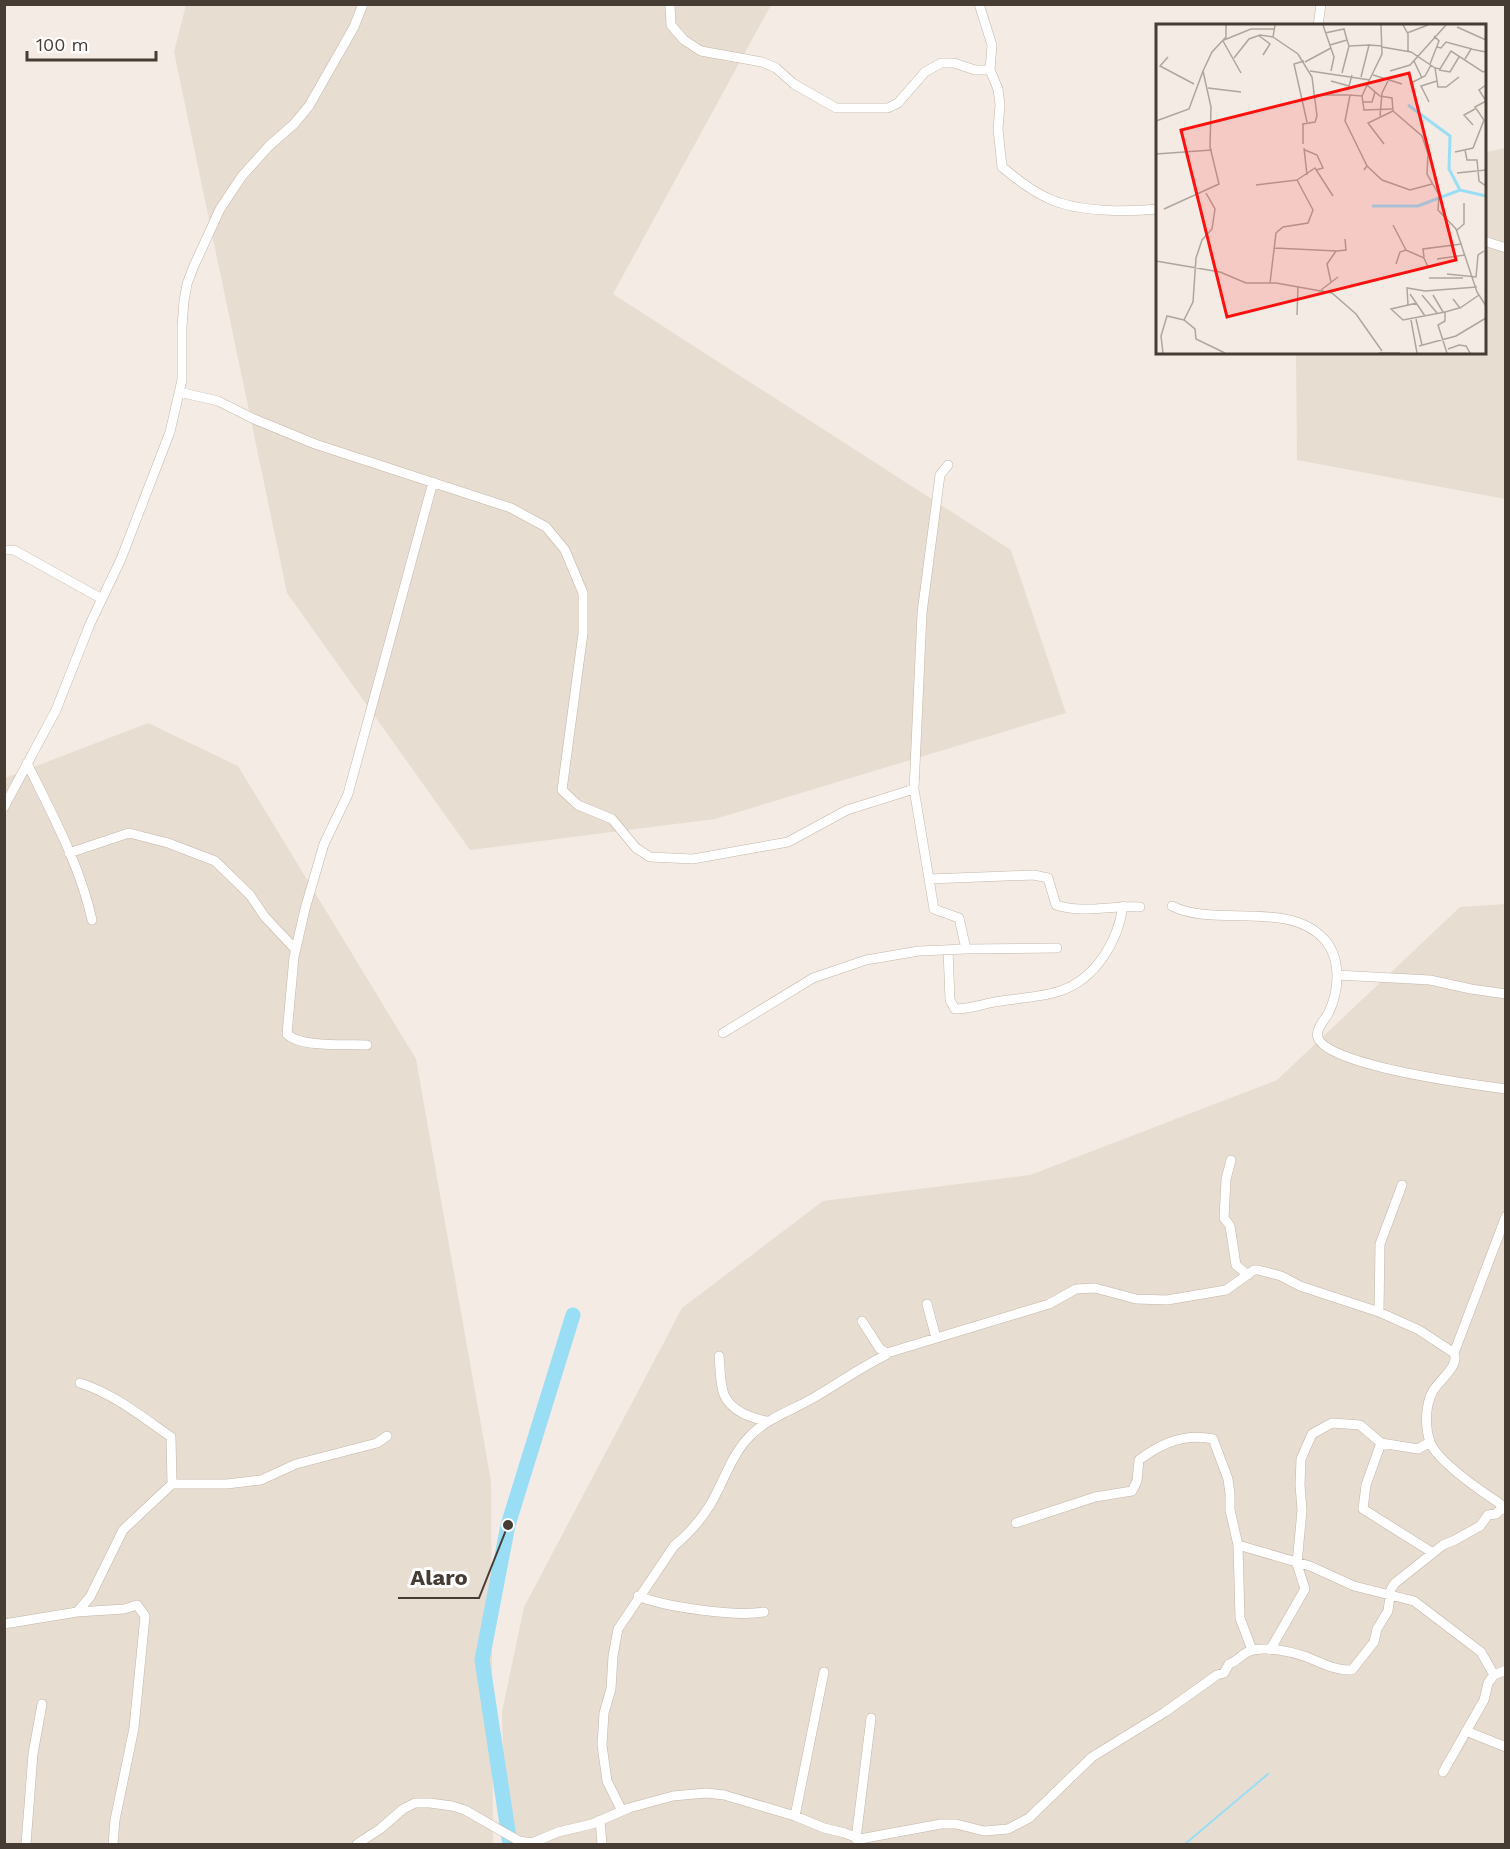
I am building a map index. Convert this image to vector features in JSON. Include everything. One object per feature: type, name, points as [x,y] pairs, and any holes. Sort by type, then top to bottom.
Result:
[{"type":"street","points":[[4,807],[56,710],[90,624],[121,560],[170,432],[183,361],[182,327],[187,284],[220,209],[242,177],[309,106],[354,27],[363,4]]},
{"type":"street","points":[[670,4],[671,25],[684,40],[702,51],[762,62],[776,68],[794,84],[836,108],[888,108],[898,103],[925,72],[941,63],[954,63],[975,70],[990,70]]},
{"type":"street","points":[[979,4],[992,45],[990,70],[998,89],[1000,105],[998,129],[1002,167],[1025,186],[1064,204],[1099,209],[1156,209]]},
{"type":"street","points":[[1318,24],[1321,4]]},
{"type":"street","points":[[1486,241],[1506,248]]},
{"type":"street","points":[[179,392],[218,401],[254,419],[315,444],[511,508],[546,527],[565,550],[583,593],[583,623],[562,790],[578,805],[612,819],[636,849],[650,857],[693,859],[788,842],[847,810],[914,789]]},
{"type":"street","points":[[948,465],[940,475],[922,614],[914,789],[934,909],[959,918],[966,949]]},
{"type":"street","points":[[367,1045],[319,1044],[291,1038],[287,1034],[296,950],[324,844],[348,794],[433,482]]},
{"type":"street","points":[[4,550],[14,550],[102,599]]},
{"type":"street","points":[[27,764],[69,853],[89,905],[92,920]]},
{"type":"street","points":[[69,853],[129,833],[168,843],[215,861],[250,895],[265,917],[296,950]]},
{"type":"street","points":[[929,879],[1034,875],[1048,878],[1056,906],[1066,909],[1140,907]]},
{"type":"street","points":[[948,950],[950,1000],[955,1009],[969,1009],[992,1002],[1059,992],[1081,982],[1100,961],[1120,927],[1123,906]]},
{"type":"street","points":[[1172,906],[1208,915],[1274,916],[1307,926],[1325,940],[1336,963],[1337,975],[1337,989],[1329,1012],[1318,1031],[1318,1039],[1327,1048],[1359,1061],[1396,1071],[1446,1082],[1506,1089]]},
{"type":"street","points":[[723,1033],[813,978],[866,960],[919,951],[1057,948]]},
{"type":"street","points":[[1337,975],[1430,980],[1506,994]]},
{"type":"street","points":[[1231,1160],[1226,1179],[1224,1218],[1230,1226],[1236,1265],[1248,1275]]},
{"type":"street","points":[[1379,1312],[1380,1244],[1402,1185]]},
{"type":"street","points":[[357,1845],[403,1809],[415,1803],[430,1803],[465,1810],[526,1843],[532,1843],[558,1832],[673,1796],[706,1793],[724,1795],[795,1816],[824,1828],[845,1833],[858,1841],[941,1824],[956,1824],[993,1832],[1018,1825],[1029,1818],[1092,1757],[1166,1712],[1224,1672],[1229,1664],[1252,1650],[1269,1650],[1304,1656],[1342,1671],[1352,1670],[1374,1642],[1377,1629],[1388,1611],[1390,1594],[1399,1580],[1443,1545],[1480,1526],[1488,1515],[1496,1514],[1504,1509],[1439,1455],[1430,1442],[1427,1417],[1429,1401],[1439,1382],[1454,1364],[1456,1358],[1454,1353],[1506,1216]]},
{"type":"street","points":[[622,1811],[607,1781],[602,1745],[604,1713],[611,1689],[613,1656],[618,1629],[638,1596],[674,1546],[686,1536],[710,1506],[730,1462],[748,1438],[767,1421],[814,1398],[864,1365],[887,1353],[1049,1304],[1076,1289],[1095,1288],[1136,1299],[1167,1300],[1226,1290],[1254,1270],[1264,1270],[1300,1286],[1379,1312],[1419,1330],[1454,1353]]},
{"type":"street","points":[[927,1304],[936,1338]]},
{"type":"street","points":[[862,1321],[880,1349],[887,1353]]},
{"type":"street","points":[[719,1356],[722,1391],[728,1403],[758,1420],[767,1421]]},
{"type":"street","points":[[80,1383],[93,1387],[132,1408],[171,1437],[172,1484]]},
{"type":"street","points":[[1269,1650],[1305,1588],[1297,1564],[1302,1510],[1301,1459],[1312,1434],[1332,1423],[1360,1425],[1381,1443],[1418,1449],[1430,1442]]},
{"type":"street","points":[[77,1612],[90,1597],[123,1530],[172,1484],[227,1484],[261,1480],[296,1464],[377,1443],[387,1436]]},
{"type":"street","points":[[1016,1523],[1095,1497],[1132,1491],[1137,1481],[1139,1460],[1151,1450],[1188,1437],[1213,1439],[1228,1479],[1230,1510],[1238,1545],[1240,1618],[1252,1650]]},
{"type":"street","points":[[1381,1443],[1366,1485],[1363,1509],[1433,1553]]},
{"type":"street","points":[[1238,1545],[1310,1566],[1354,1586],[1414,1601],[1480,1652],[1494,1675]]},
{"type":"street","points":[[638,1596],[654,1602],[716,1611],[753,1614],[764,1612]]},
{"type":"street","points":[[4,1624],[38,1617],[124,1609],[138,1605],[146,1616],[134,1728],[115,1820],[113,1845]]},
{"type":"street","points":[[1443,1772],[1484,1700],[1488,1683],[1494,1675],[1506,1670]]},
{"type":"street","points":[[795,1816],[824,1672]]},
{"type":"street","points":[[26,1845],[33,1754],[42,1704]]},
{"type":"street","points":[[858,1841],[871,1718]]},
{"type":"street","points":[[1466,1731],[1506,1746]]},
{"type":"street","points":[[600,1820],[602,1845]]},
{"type":"shaded area","points":[[186,5],[771,5],[613,294],[1011,550],[1066,713],[715,819],[470,850],[287,593],[174,52]]},
{"type":"shaded area","points":[[1505,148],[1505,499],[1297,460],[1296,354],[1486,354],[1486,152]]},
{"type":"shaded area","points":[[148,723],[238,766],[416,1059],[491,1481],[493,1844],[5,1844],[5,778]]},
{"type":"shaded area","points":[[1505,904],[1505,1844],[505,1844],[502,1712],[524,1607],[682,1308],[823,1201],[1030,1175],[1277,1080],[1460,907]]},
{"type":"waterway","points":[[510,1844],[482,1660],[508,1525],[573,1315]]},
{"type":"waterway","points":[[1185,1844],[1268,1774]]},
{"type":"place","name":"Alaro","points":[[508,1525]]}]
